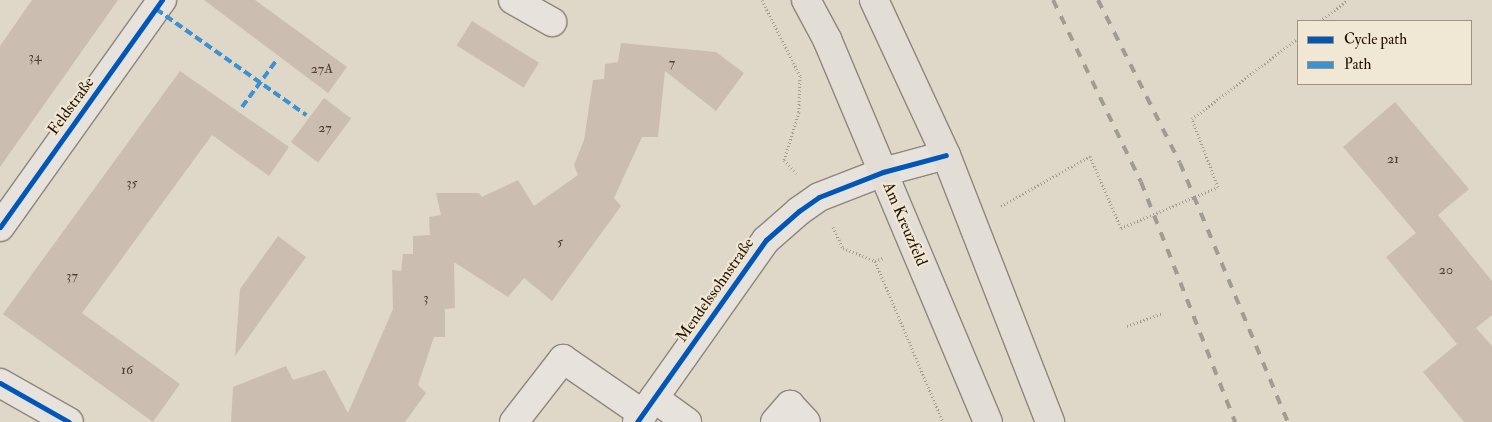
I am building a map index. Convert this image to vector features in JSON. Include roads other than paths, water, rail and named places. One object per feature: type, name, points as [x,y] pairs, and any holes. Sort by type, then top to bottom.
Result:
[{"type":"main road","name":"Am Kreuzfeld","points":[[806,0],[883,172],[988,422]]},
{"type":"main road","points":[[874,0],[946,155],[1050,422]]},
{"type":"street","name":"Feldstraße","points":[[0,227],[162,0]]},
{"type":"street","points":[[513,0],[552,22]]},
{"type":"street","name":"Mendelssohnstraße","points":[[645,411],[766,240],[819,197],[883,172],[946,155]]},
{"type":"street","points":[[514,422],[563,359],[645,411],[687,422]]},
{"type":"street","points":[[0,383],[69,422]]},
{"type":"street","points":[[775,422],[790,404],[806,422]]},
{"type":"railway","points":[[1053,0],[1141,182],[1235,422]]},
{"type":"railway","points":[[1098,0],[1180,163],[1288,422]]}]
